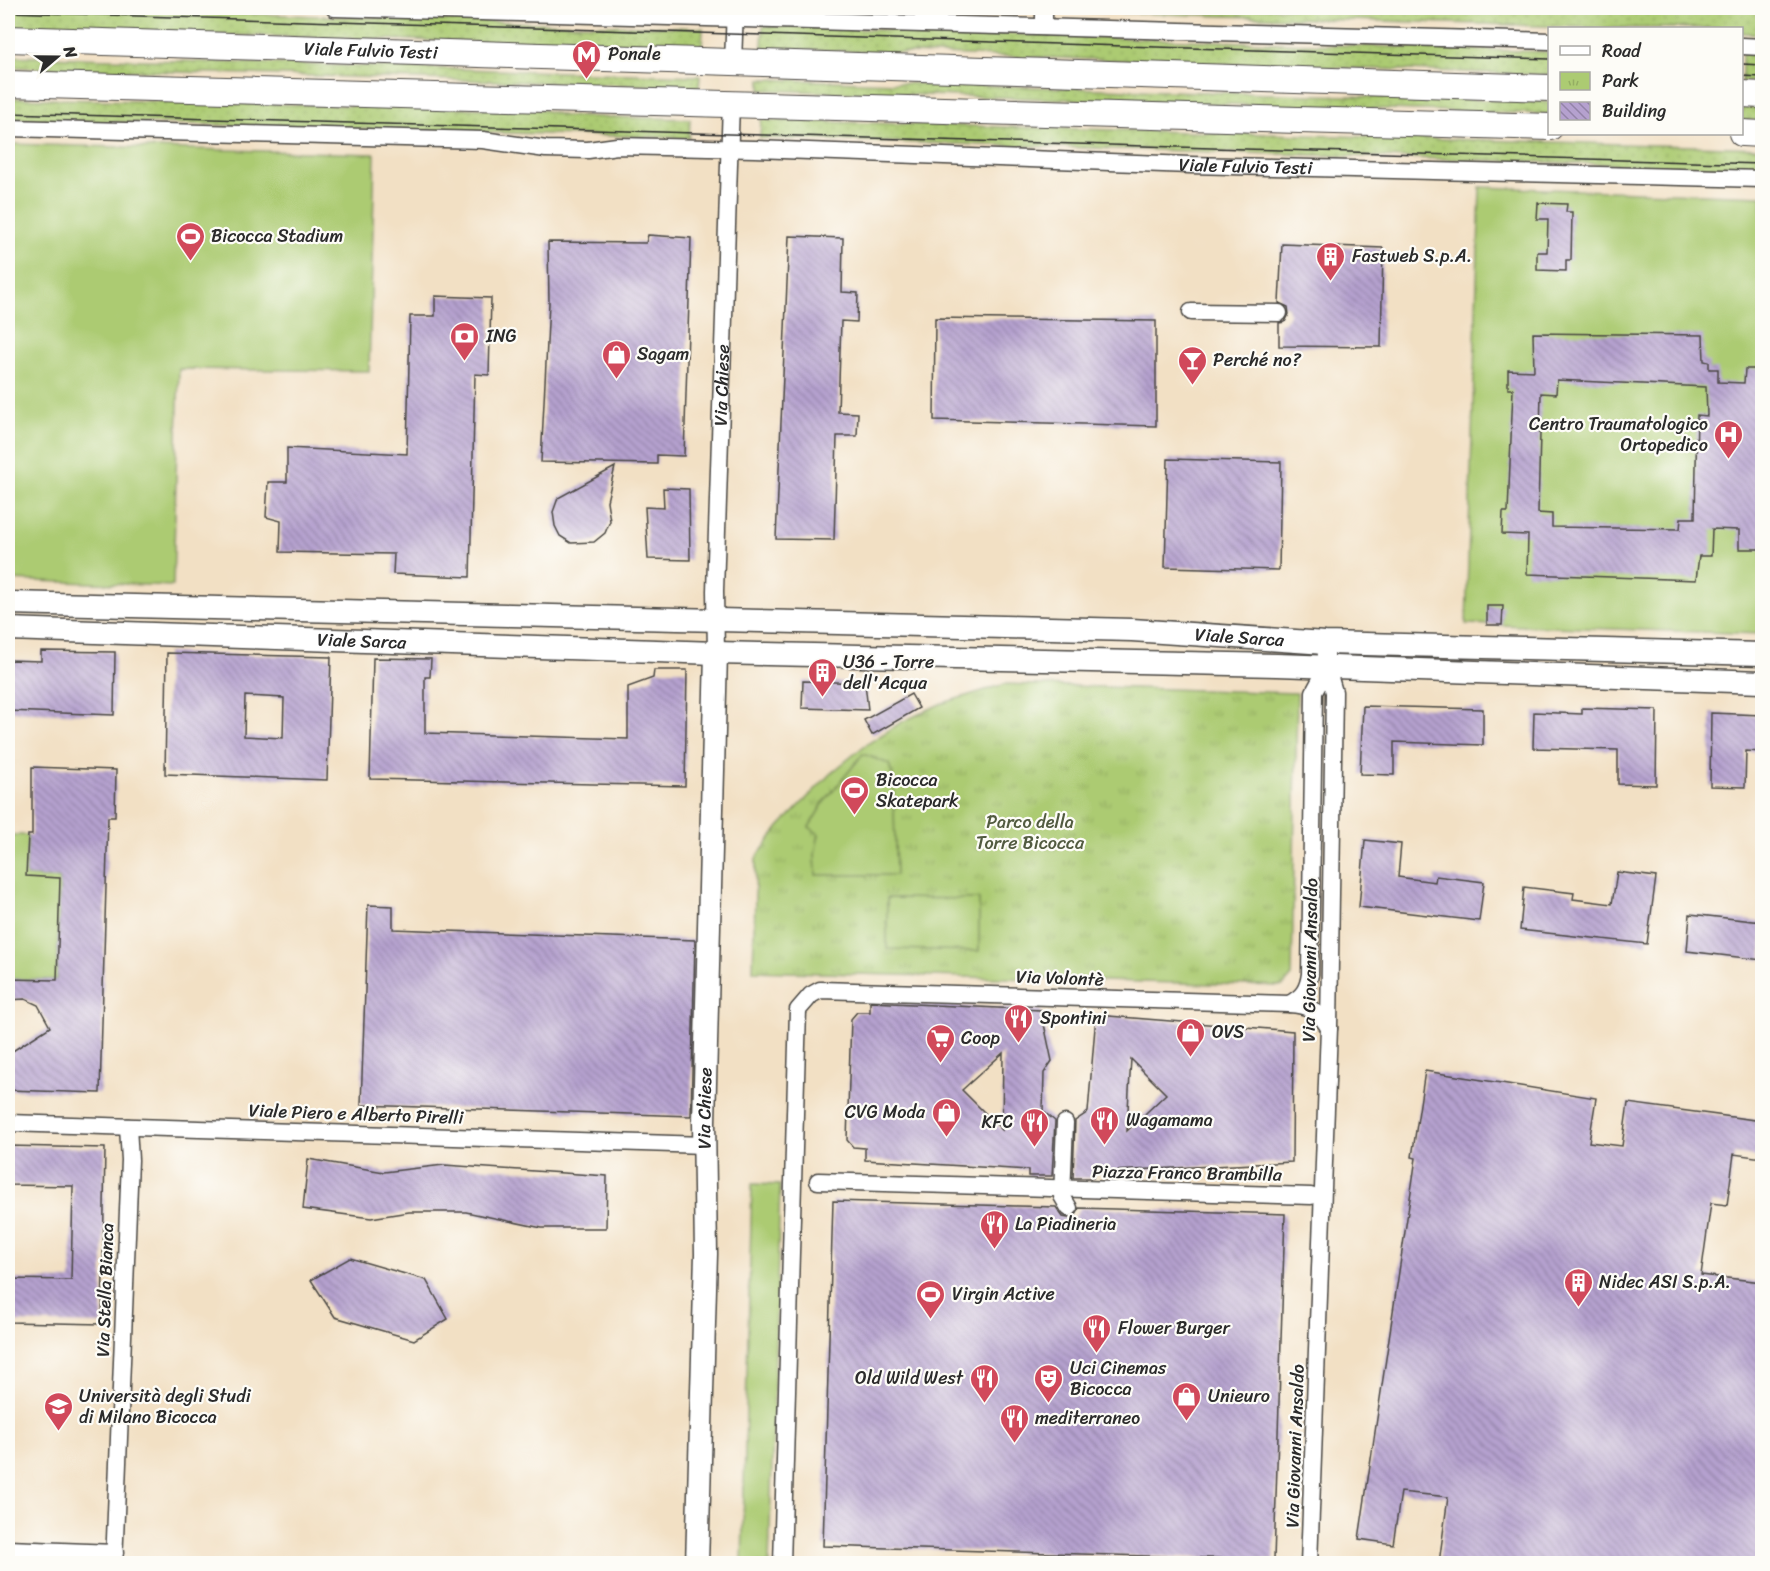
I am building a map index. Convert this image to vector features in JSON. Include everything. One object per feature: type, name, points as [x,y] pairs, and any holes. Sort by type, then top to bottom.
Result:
[{"type":"main road","name":"Viale Fulvio Testi","points":[[8,39],[1548,88]]},
{"type":"main road","points":[[731,103],[733,63]]},
{"type":"main road","points":[[8,84],[1548,128]]},
{"type":"main road","points":[[1743,94],[1762,95]]},
{"type":"main road","points":[[1743,133],[1762,134]]},
{"type":"street","points":[[334,8],[735,13],[1044,27],[1548,41]]},
{"type":"street","points":[[1044,8],[1044,27]]},
{"type":"street","points":[[733,63],[735,13]]},
{"type":"street","points":[[1743,46],[1762,47]]},
{"type":"street","points":[[729,149],[731,103]]},
{"type":"street","name":"Viale Fulvio Testi","points":[[8,128],[483,140],[546,149],[588,150],[617,146],[1190,165],[1762,179]]},
{"type":"street","name":"Via Chiese","points":[[715,620],[729,149]]},
{"type":"street","points":[[1191,312],[1279,314]]},
{"type":"street","name":"Viale Sarca","points":[[8,603],[1132,630],[1325,643],[1762,654]]},
{"type":"street","points":[[715,620],[716,653]]},
{"type":"street","name":"Viale Sarca","points":[[8,629],[716,653],[1327,668],[1762,682]]},
{"type":"street","points":[[1325,643],[1327,668]]},
{"type":"street","name":"Via Chiese","points":[[697,1563],[706,1254],[704,1145],[716,653]]},
{"type":"street","name":"Via Giovanni Ansaldo","points":[[1289,1004],[1304,993],[1310,974],[1314,692],[1327,668]]},
{"type":"street","name":"Via Giovanni Ansaldo","points":[[1309,1563],[1329,1028],[1334,692],[1327,668]]},
{"type":"street","name":"Via Volontè","points":[[782,1563],[798,1010],[811,994],[820,990],[1289,1004],[1314,1010],[1323,1017],[1329,1028]]},
{"type":"street","name":"Viale Piero e Alberto Pirelli","points":[[8,1123],[704,1145]]},
{"type":"street","points":[[1062,1200],[1065,1123]]},
{"type":"street","name":"Via Stella Bianca","points":[[115,1558],[130,1160],[128,1127]]},
{"type":"street","name":"Piazza Franco Brambilla","points":[[818,1181],[1062,1200],[1311,1196]]},
{"type":"street","points":[[8,1549],[115,1558]]},
{"type":"green space","points":[[8,8],[703,28],[702,48],[8,29]]},
{"type":"green space","points":[[1068,8],[1762,8],[1762,34],[1743,33],[1743,27],[1572,27],[1068,11]]},
{"type":"green space","points":[[763,26],[1548,52],[1548,75],[762,48]]},
{"type":"green space","points":[[1743,53],[1762,54],[1762,82],[1743,82]]},
{"type":"green space","points":[[8,56],[700,76],[699,87],[8,67]]},
{"type":"green space","points":[[761,79],[1548,102],[1548,114],[761,90]]},
{"type":"green space","points":[[8,98],[544,110],[565,116],[690,119],[689,138],[8,119]]},
{"type":"green space","points":[[1743,107],[1762,108],[1762,121],[1743,120]]},
{"type":"green space","points":[[761,120],[1762,148],[1762,173],[1734,168],[760,138]]},
{"type":"green space","name":"Bicocca Stadium","points":[[8,144],[375,154],[369,371],[179,369],[173,586],[8,580]]},
{"type":"green space","points":[[1480,187],[1762,196],[1762,634],[1466,624]]},
{"type":"green space","name":"Parco della Torre Bicocca","points":[[1005,684],[1297,693],[1292,976],[1283,986],[753,971],[756,858],[779,827],[830,774],[864,746],[900,723],[940,704]]},
{"type":"green space","name":"Bicocca Skatepark","points":[[863,754],[889,764],[893,778],[896,875],[816,875],[815,853],[819,834],[809,827],[824,802]]},
{"type":"green space","points":[[8,835],[28,835],[26,876],[60,878],[57,980],[8,979]]},
{"type":"green space","points":[[887,898],[979,899],[979,951],[887,949]]},
{"type":"green space","points":[[752,1184],[780,1185],[769,1564],[742,1563]]},
{"type":"building","points":[[1538,203],[1567,204],[1566,212],[1572,212],[1571,260],[1566,260],[1566,271],[1537,270],[1537,252],[1547,252],[1548,219],[1537,219]]},
{"type":"building","name":"Sagam","points":[[648,235],[691,238],[684,456],[657,455],[657,464],[541,462],[549,303],[548,242],[646,243]]},
{"type":"building","points":[[789,236],[843,238],[842,292],[858,293],[857,322],[841,321],[838,412],[858,413],[857,436],[837,436],[834,540],[776,539]]},
{"type":"building","name":"Fastweb S.p.A.","points":[[1282,244],[1383,248],[1381,347],[1279,346],[1279,323],[1285,322],[1289,314],[1288,307],[1279,303]]},
{"type":"building","points":[[435,296],[491,298],[489,375],[475,374],[470,577],[393,574],[394,554],[280,552],[281,521],[266,517],[268,482],[287,482],[287,448],[407,454],[410,316],[435,316]]},
{"type":"building","points":[[935,318],[1156,321],[1156,426],[934,420]]},
{"type":"building","name":"Centro Traumatologico Ortopedico","points":[[1533,333],[1703,335],[1704,361],[1709,362],[1709,369],[1718,369],[1718,382],[1744,383],[1745,369],[1762,369],[1762,549],[1739,549],[1739,530],[1712,529],[1711,556],[1699,556],[1696,580],[1527,574],[1528,535],[1502,534],[1503,512],[1508,512],[1513,389],[1508,389],[1508,370],[1534,371]],"holes":[[[1557,380],[1706,387],[1707,416],[1697,415],[1695,518],[1681,518],[1680,529],[1552,527],[1552,514],[1538,513],[1541,393],[1556,394]]]},
{"type":"building","points":[[1168,459],[1281,462],[1279,570],[1165,567]]},
{"type":"building","points":[[615,467],[607,501],[610,521],[605,533],[594,542],[571,543],[560,536],[555,526],[553,512],[558,498]]},
{"type":"building","points":[[663,488],[689,489],[690,560],[648,559],[645,507],[664,508]]},
{"type":"building","points":[[1487,606],[1503,606],[1502,625],[1487,625]]},
{"type":"building","points":[[41,651],[115,652],[114,715],[8,711],[8,660],[41,661]]},
{"type":"building","points":[[167,653],[331,657],[327,780],[165,774]],"holes":[[[245,696],[284,698],[283,738],[244,736]]]},
{"type":"building","points":[[373,658],[431,659],[430,677],[425,677],[425,733],[628,739],[628,687],[653,678],[654,670],[687,670],[685,786],[370,779]]},
{"type":"building","name":"U36 - Torre dell'Acqua","points":[[803,681],[865,683],[868,710],[802,708]]},
{"type":"building","points":[[911,694],[919,708],[872,735],[864,720]]},
{"type":"building","points":[[1363,706],[1483,709],[1483,745],[1394,742],[1394,775],[1360,774]]},
{"type":"building","points":[[1582,708],[1657,710],[1656,785],[1618,784],[1618,750],[1533,748],[1534,712],[1582,714]]},
{"type":"building","points":[[1711,713],[1762,715],[1762,752],[1746,751],[1745,787],[1710,786]]},
{"type":"building","points":[[32,767],[116,770],[115,817],[108,817],[100,1093],[8,1090],[8,1054],[50,1027],[38,1005],[25,999],[8,1000],[8,979],[57,980],[60,878],[26,876],[28,835],[32,835]]},
{"type":"building","points":[[1365,840],[1401,844],[1398,877],[1435,882],[1436,876],[1484,882],[1479,921],[1359,907]]},
{"type":"building","points":[[1617,872],[1656,877],[1647,944],[1520,930],[1524,887],[1574,893],[1573,899],[1612,904]]},
{"type":"building","points":[[368,905],[393,906],[393,929],[695,940],[691,1116],[361,1105]]},
{"type":"building","points":[[1690,914],[1762,922],[1762,960],[1687,951]]},
{"type":"building","points":[[870,1002],[1041,1010],[1052,1061],[1044,1073],[1043,1111],[1055,1121],[1052,1176],[1028,1176],[1028,1170],[865,1160],[865,1148],[853,1147],[847,1140],[851,1019],[857,1012],[870,1012]],"holes":[[[1003,1053],[1002,1130],[962,1090]]]},
{"type":"building","points":[[1096,1015],[1293,1031],[1292,1162],[1093,1172],[1093,1178],[1073,1178],[1075,1121],[1088,1112]],"holes":[[[1131,1059],[1166,1094],[1127,1131]]]},
{"type":"building","name":"Nidec ASI S.p.A.","points":[[1425,1071],[1596,1098],[1589,1142],[1622,1146],[1628,1103],[1762,1121],[1762,1158],[1734,1154],[1727,1205],[1711,1203],[1701,1275],[1762,1282],[1762,1563],[1439,1563],[1448,1497],[1401,1492],[1393,1544],[1359,1539],[1416,1158],[1412,1157]]},
{"type":"building","points":[[8,1146],[105,1148],[102,1324],[8,1322],[8,1279],[71,1280],[73,1186],[8,1185]]},
{"type":"building","points":[[308,1159],[384,1172],[444,1165],[607,1176],[606,1228],[542,1228],[466,1212],[409,1212],[371,1218],[303,1209]]},
{"type":"building","points":[[833,1201],[1056,1207],[1063,1217],[1068,1218],[1075,1217],[1079,1208],[1285,1214],[1274,1560],[823,1546]]},
{"type":"building","points":[[350,1258],[426,1280],[448,1319],[414,1340],[335,1317],[311,1280]]},
{"type":"tram line","points":[[8,12],[1548,59]]},
{"type":"tram line","points":[[1743,64],[1762,65]]},
{"type":"tram line","points":[[1743,76],[1762,77]]},
{"type":"tram line","points":[[8,113],[1762,164]]},
{"type":"place","name":"Ponale","points":[[587,80]]},
{"type":"place","name":"Bicocca Stadium","points":[[190,262]]},
{"type":"place","name":"Fastweb S.p.A.","points":[[1331,282]]},
{"type":"place","name":"ING","points":[[465,362]]},
{"type":"place","name":"Sagam","points":[[616,380]]},
{"type":"place","name":"Perché no?","points":[[1192,386]]},
{"type":"place","name":"Centro Traumatologico Ortopedico","points":[[1729,460]]},
{"type":"place","name":"U36 - Torre dell'Acqua","points":[[822,698]]},
{"type":"place","name":"Bicocca Skatepark","points":[[855,816]]},
{"type":"place","name":"Spontini","points":[[1019,1044]]},
{"type":"place","name":"OVS","points":[[1191,1058]]},
{"type":"place","name":"Coop","points":[[940,1064]]},
{"type":"place","name":"CVG Moda","points":[[946,1138]]},
{"type":"place","name":"Wagamama","points":[[1105,1146]]},
{"type":"place","name":"KFC","points":[[1034,1148]]},
{"type":"place","name":"La Piadineria","points":[[994,1250]]},
{"type":"place","name":"Nidec ASI S.p.A.","points":[[1578,1308]]},
{"type":"place","name":"Virgin Active","points":[[931,1320]]},
{"type":"place","name":"Flower Burger","points":[[1097,1354]]},
{"type":"place","name":"Old Wild West","points":[[984,1404]]},
{"type":"place","name":"Uci Cinemas Bicocca","points":[[1049,1404]]},
{"type":"place","name":"Unieuro","points":[[1187,1422]]},
{"type":"place","name":"Università degli Studi di Milano Bicocca","points":[[58,1432]]},
{"type":"place","name":"mediterraneo","points":[[1014,1444]]}]
